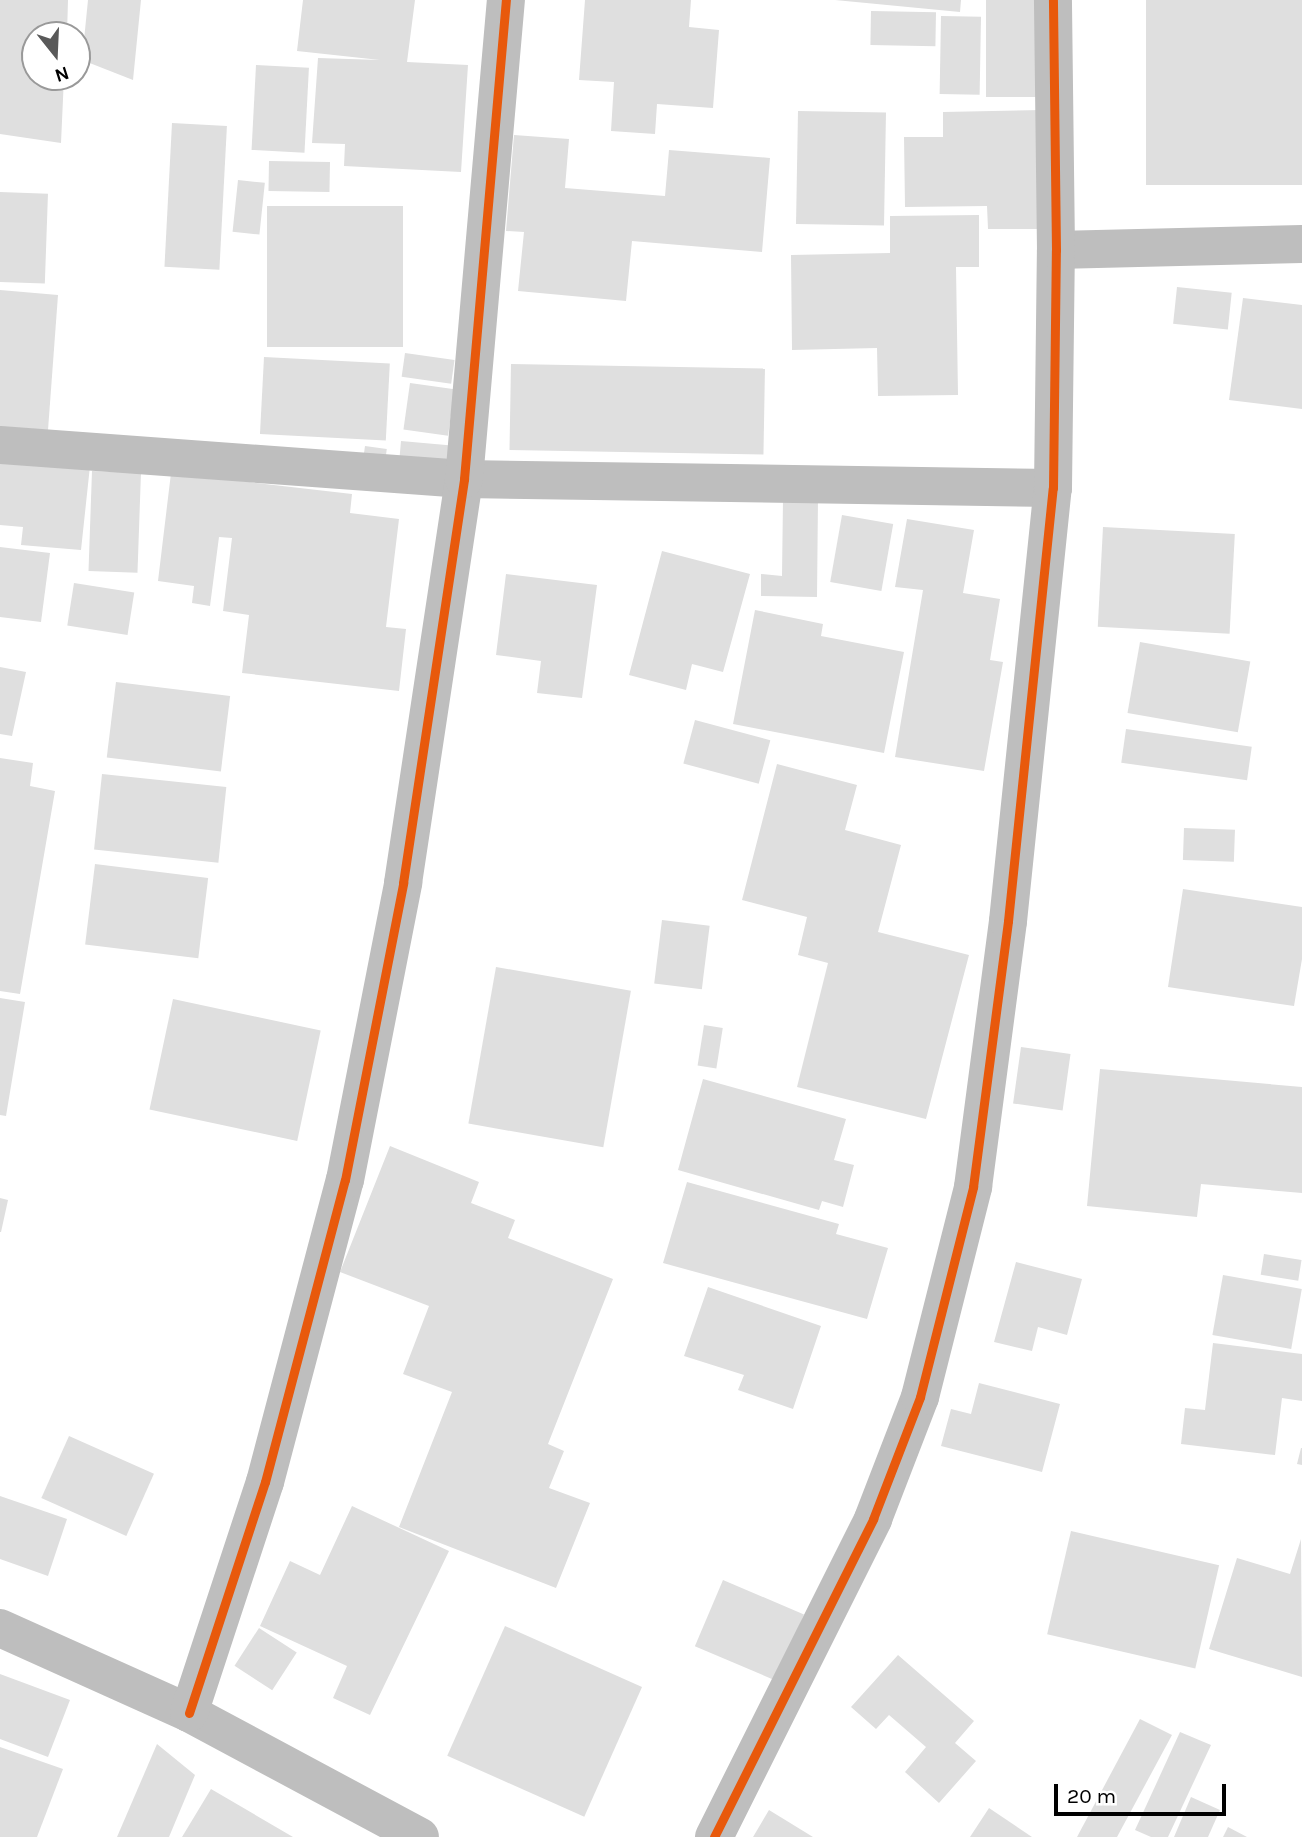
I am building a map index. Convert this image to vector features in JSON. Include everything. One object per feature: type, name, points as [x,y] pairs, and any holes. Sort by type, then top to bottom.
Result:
[{"type":"street","points":[[189,1713],[265,1482],[345,1180],[403,883],[464,479],[506,0]]},
{"type":"street","points":[[714,1837],[873,1519],[920,1397],[973,1186],[1008,920],[1053,488],[1056,250],[1053,0]]},
{"type":"street","points":[[1056,250],[1302,244]]},
{"type":"street","points":[[0,445],[464,479],[1053,488]]},
{"type":"street","points":[[0,1629],[189,1713],[420,1837]]},
{"type":"building","points":[[0,0],[68,0],[67,21],[21,21],[21,91],[63,91],[61,143],[0,134]]},
{"type":"building","points":[[88,0],[141,0],[133,80],[91,64],[91,21],[86,21]]},
{"type":"building","points":[[303,0],[415,0],[407,62],[468,65],[461,172],[344,166],[345,144],[312,143],[318,58],[380,60],[297,51]]},
{"type":"building","points":[[585,0],[691,0],[689,27],[719,30],[713,108],[657,104],[655,134],[611,131],[614,82],[579,80]]},
{"type":"building","points":[[835,0],[961,0],[960,12]]},
{"type":"building","points":[[986,0],[1043,0],[1043,97],[986,97]]},
{"type":"building","points":[[1146,0],[1302,0],[1302,185],[1146,185]]},
{"type":"building","points":[[871,11],[936,12],[935,46],[870,45]]},
{"type":"building","points":[[941,16],[981,17],[980,95],[940,94]]},
{"type":"building","points":[[256,65],[309,68],[304,153],[252,150]]},
{"type":"building","points":[[1042,110],[1044,229],[988,229],[987,206],[905,207],[904,137],[943,137],[943,112]]},
{"type":"building","points":[[798,111],[886,113],[884,226],[796,224]]},
{"type":"building","points":[[172,123],[227,126],[219,270],[164,267]]},
{"type":"building","points":[[514,135],[569,139],[565,188],[665,196],[669,150],[770,158],[762,252],[632,241],[626,301],[518,291],[524,232],[506,231]]},
{"type":"building","points":[[269,161],[330,162],[329,192],[268,191]]},
{"type":"building","points":[[238,180],[265,183],[259,235],[233,232]]},
{"type":"building","points":[[0,192],[48,194],[45,284],[0,282]]},
{"type":"building","points":[[267,206],[403,206],[403,347],[267,347]]},
{"type":"building","points":[[979,215],[979,267],[956,267],[958,395],[878,396],[877,348],[792,350],[791,255],[890,253],[890,216]]},
{"type":"building","points":[[1177,287],[1232,293],[1228,330],[1173,324]]},
{"type":"building","points":[[0,290],[58,295],[48,430],[0,427]]},
{"type":"building","points":[[1243,298],[1302,305],[1302,409],[1229,400]]},
{"type":"building","points":[[405,353],[455,360],[451,384],[402,377]]},
{"type":"building","points":[[264,357],[390,364],[386,440],[260,434]]},
{"type":"building","points":[[511,364],[765,368],[763,454],[509,450]]},
{"type":"building","points":[[410,383],[455,389],[448,436],[403,430]]},
{"type":"building","points":[[401,441],[449,445],[447,471],[399,467]]},
{"type":"building","points":[[365,446],[387,449],[385,465],[363,462]]},
{"type":"building","points":[[0,458],[90,466],[81,550],[21,545],[23,527],[0,525]]},
{"type":"building","points":[[92,471],[141,473],[137,573],[89,571]]},
{"type":"building","points":[[171,473],[352,494],[350,513],[399,519],[386,627],[406,629],[399,691],[242,673],[249,615],[223,611],[232,538],[219,537],[210,606],[192,603],[194,586],[158,581]]},
{"type":"building","points":[[783,499],[818,499],[817,597],[761,596],[761,574],[782,576]]},
{"type":"building","points":[[842,515],[893,524],[881,591],[830,582]]},
{"type":"building","points":[[907,519],[974,530],[963,593],[1000,599],[990,660],[1003,662],[984,771],[895,757],[923,590],[895,587]]},
{"type":"building","points":[[1103,527],[1235,534],[1230,634],[1098,627]]},
{"type":"building","points":[[0,547],[50,553],[41,622],[0,617]]},
{"type":"building","points":[[662,551],[750,574],[723,672],[692,664],[686,690],[629,675]]},
{"type":"building","points":[[506,574],[597,585],[582,698],[537,693],[541,661],[496,655]]},
{"type":"building","points":[[74,583],[134,593],[128,635],[67,625]]},
{"type":"building","points":[[755,610],[823,624],[821,636],[904,652],[884,753],[733,724]]},
{"type":"building","points":[[1140,642],[1250,661],[1238,732],[1127,713]]},
{"type":"building","points":[[0,667],[26,672],[12,736],[0,734]]},
{"type":"building","points":[[116,682],[230,696],[221,771],[107,757]]},
{"type":"building","points":[[695,720],[770,740],[759,784],[683,763]]},
{"type":"building","points":[[1126,729],[1252,747],[1247,780],[1121,763]]},
{"type":"building","points":[[0,758],[33,763],[30,786],[55,791],[20,994],[0,991]]},
{"type":"building","points":[[777,764],[857,785],[845,830],[901,845],[878,932],[969,955],[926,1119],[797,1087],[828,963],[798,955],[807,917],[742,900]]},
{"type":"building","points":[[102,774],[226,787],[218,863],[94,850]]},
{"type":"building","points":[[1184,828],[1235,830],[1234,862],[1183,860]]},
{"type":"building","points":[[95,864],[208,878],[198,958],[85,944]]},
{"type":"building","points":[[1183,889],[1302,907],[1302,959],[1294,1006],[1168,987]]},
{"type":"building","points":[[662,920],[710,926],[702,989],[654,984]]},
{"type":"building","points":[[496,967],[631,991],[603,1147],[468,1124]]},
{"type":"building","points":[[0,998],[25,1002],[6,1116],[0,1115]]},
{"type":"building","points":[[173,999],[321,1030],[297,1141],[150,1110]]},
{"type":"building","points":[[704,1025],[723,1028],[716,1068],[698,1065]]},
{"type":"building","points":[[1021,1047],[1071,1054],[1063,1110],[1013,1103]]},
{"type":"building","points":[[1100,1069],[1302,1087],[1302,1193],[1201,1184],[1197,1217],[1087,1206]]},
{"type":"building","points":[[703,1079],[846,1119],[834,1160],[854,1165],[843,1207],[822,1201],[819,1210],[678,1170]]},
{"type":"building","points":[[390,1146],[479,1182],[471,1203],[515,1220],[508,1238],[613,1279],[548,1444],[564,1451],[549,1488],[590,1503],[556,1588],[399,1527],[452,1392],[403,1374],[429,1306],[340,1272]]},
{"type":"building","points":[[687,1182],[839,1224],[836,1234],[888,1248],[867,1319],[663,1263]]},
{"type":"building","points":[[0,1198],[8,1200],[1,1232],[0,1232]]},
{"type":"building","points":[[1264,1254],[1302,1260],[1298,1281],[1261,1275]]},
{"type":"building","points":[[1016,1262],[1082,1279],[1067,1335],[1038,1327],[1032,1351],[994,1342]]},
{"type":"building","points":[[1223,1275],[1302,1289],[1291,1349],[1212,1335]]},
{"type":"building","points":[[708,1287],[821,1326],[793,1409],[738,1390],[744,1375],[684,1356]]},
{"type":"building","points":[[1213,1343],[1302,1354],[1302,1401],[1282,1398],[1275,1455],[1181,1444],[1185,1408],[1205,1410]]},
{"type":"building","points":[[979,1383],[1060,1404],[1042,1472],[941,1446],[951,1409],[971,1414]]},
{"type":"building","points":[[69,1436],[154,1474],[126,1536],[41,1498]]},
{"type":"building","points":[[1302,1448],[1302,1465],[1297,1464]]},
{"type":"building","points":[[0,1496],[67,1519],[48,1576],[0,1559]]},
{"type":"building","points":[[352,1506],[449,1551],[370,1715],[333,1698],[347,1666],[260,1626],[290,1561],[320,1575]]},
{"type":"building","points":[[1071,1531],[1219,1565],[1195,1668],[1047,1634]]},
{"type":"building","points":[[1301,1539],[1302,1677],[1209,1649],[1237,1558],[1290,1574]]},
{"type":"building","points":[[723,1580],[804,1614],[776,1681],[695,1646]]},
{"type":"building","points":[[505,1626],[642,1687],[584,1817],[447,1756]]},
{"type":"building","points":[[259,1628],[297,1653],[272,1690],[234,1666]]},
{"type":"building","points":[[898,1655],[974,1721],[955,1743],[976,1761],[939,1803],[905,1772],[926,1747],[889,1715],[876,1729],[851,1707]]},
{"type":"building","points":[[0,1674],[70,1700],[48,1757],[0,1739]]},
{"type":"building","points":[[1140,1719],[1172,1735],[1117,1837],[1077,1837]]},
{"type":"building","points":[[1180,1732],[1211,1745],[1168,1837],[1151,1837],[1135,1830]]},
{"type":"building","points":[[157,1744],[195,1775],[169,1837],[117,1837]]},
{"type":"building","points":[[0,1747],[63,1769],[37,1837],[0,1837]]},
{"type":"building","points":[[211,1789],[293,1837],[182,1837]]},
{"type":"building","points":[[1191,1797],[1220,1810],[1208,1837],[1174,1837]]},
{"type":"building","points":[[989,1808],[1032,1837],[970,1837]]},
{"type":"building","points":[[769,1810],[813,1837],[753,1837]]},
{"type":"building","points":[[1228,1827],[1247,1837],[1223,1837]]},
{"type":"cycle path","points":[[189,1713],[265,1482],[345,1180],[403,883],[464,479],[506,0]]},
{"type":"cycle path","points":[[714,1837],[873,1519],[920,1397],[973,1187],[1008,921],[1053,488],[1056,250],[1053,0]]}]
